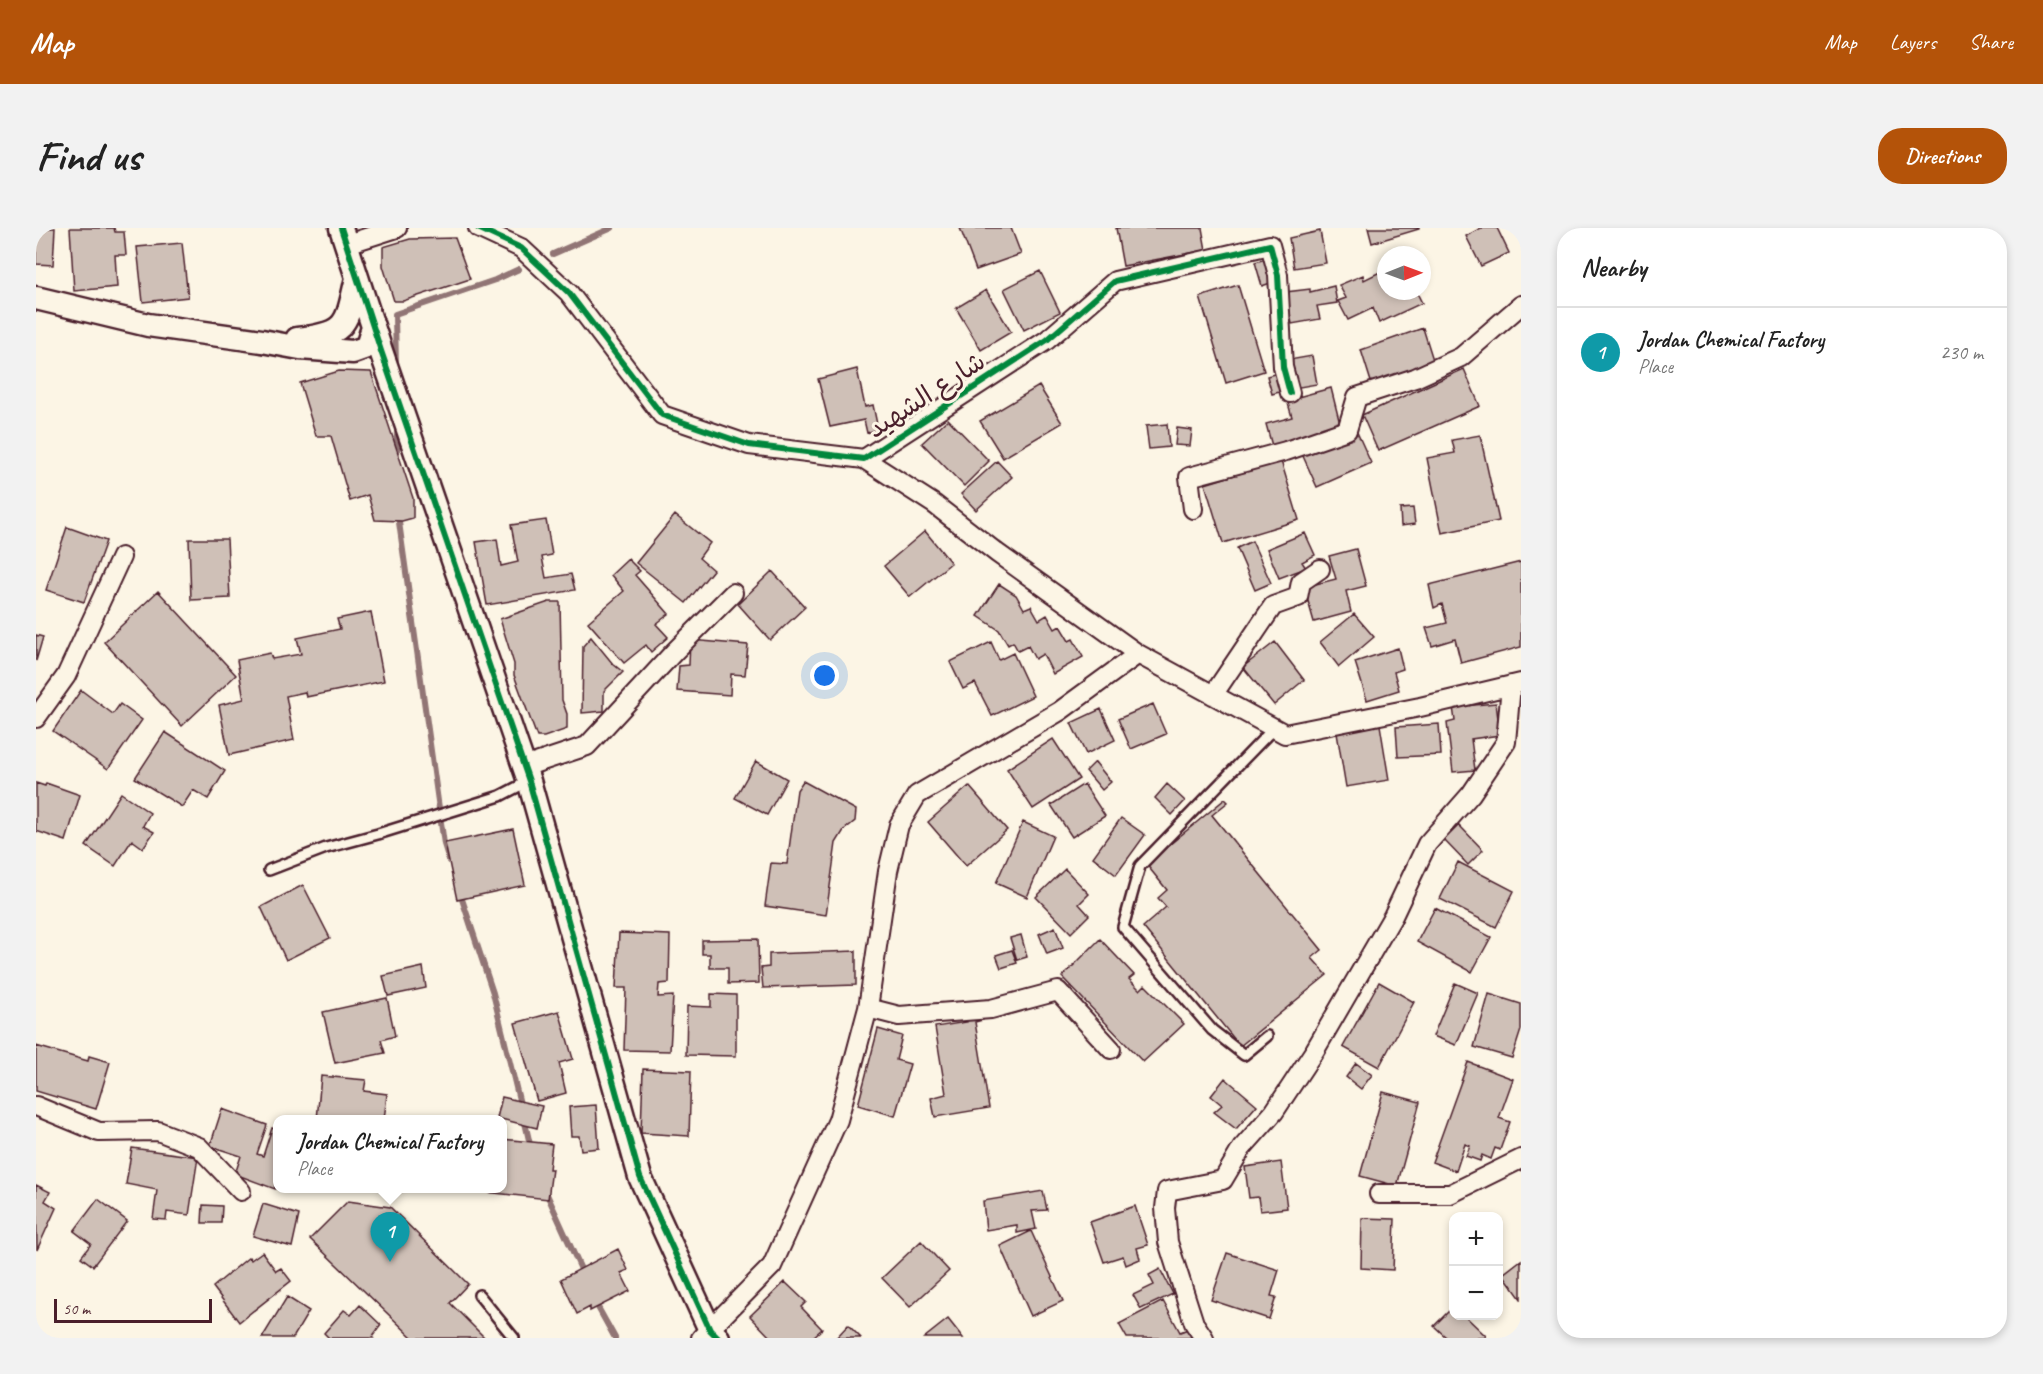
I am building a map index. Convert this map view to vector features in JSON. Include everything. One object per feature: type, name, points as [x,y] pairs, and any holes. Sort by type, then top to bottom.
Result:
[{"type":"street","points":[[397,228],[344,236],[390,377],[527,774],[640,1177],[710,1335],[772,1266],[838,1120],[868,1008],[888,871],[899,825],[917,795],[1060,711],[1138,654]]},
{"type":"street","name":"شارع الشهيد","points":[[478,228],[521,248],[569,293],[662,415],[749,445],[864,459],[1047,340],[1115,281],[1270,245],[1278,275],[1282,367],[1290,393]]},
{"type":"street","points":[[262,341],[317,337],[333,332],[346,322],[357,278]]},
{"type":"street","points":[[36,298],[148,325],[300,348],[353,352],[367,347],[373,327]]},
{"type":"street","points":[[1193,509],[1189,477],[1286,451],[1347,430],[1357,397],[1415,378],[1461,357],[1521,305]]},
{"type":"street","points":[[353,352],[390,377]]},
{"type":"street","points":[[864,459],[934,504],[997,553],[1138,654],[1285,734],[1420,707],[1516,684],[1506,742],[1471,794],[1427,844],[1393,916],[1315,1050],[1274,1112],[1242,1149],[1222,1180],[1167,1191],[1165,1208],[1168,1242],[1194,1323],[1204,1338]]},
{"type":"street","points":[[36,718],[66,676],[122,557]]},
{"type":"street","points":[[1213,695],[1273,606],[1298,597],[1301,582],[1320,569]]},
{"type":"street","points":[[527,774],[587,746],[675,651],[733,593]]},
{"type":"street","points":[[868,1008],[899,1016],[991,1009],[1058,991],[1111,1049]]},
{"type":"street","points":[[36,1106],[99,1132],[158,1131],[199,1147],[241,1191]]},
{"type":"street","points":[[1379,1194],[1450,1194],[1521,1159]]},
{"type":"lane","points":[[1267,1036],[1244,1055],[1212,1030],[1123,927],[1140,866],[1275,729]]},
{"type":"lane","points":[[269,870],[326,848],[500,796],[527,774]]},
{"type":"lane","points":[[479,1295],[514,1338]]},
{"type":"building","points":[[36,228],[55,228],[53,265],[36,264]]},
{"type":"building","points":[[70,228],[114,228],[115,232],[124,232],[126,255],[115,255],[117,287],[74,291]]},
{"type":"building","points":[[960,228],[1011,228],[1021,254],[976,270]]},
{"type":"building","points":[[1116,228],[1202,228],[1206,250],[1123,266]]},
{"type":"building","points":[[1368,228],[1419,228],[1419,229],[1372,243]]},
{"type":"building","points":[[1481,228],[1497,228],[1509,253],[1481,266],[1466,236]]},
{"type":"building","points":[[1320,231],[1326,263],[1294,268],[1289,238]]},
{"type":"building","points":[[455,238],[470,279],[403,301],[394,301],[383,266],[383,247],[410,239]]},
{"type":"building","points":[[182,243],[188,297],[143,302],[137,247]]},
{"type":"building","points":[[1266,259],[1273,282],[1262,286],[1255,262]]},
{"type":"building","points":[[1040,271],[1060,312],[1024,330],[1004,289]]},
{"type":"building","points":[[1377,274],[1377,300],[1420,300],[1422,303],[1379,323],[1373,308],[1348,320],[1338,301],[1346,298],[1339,285],[1363,275],[1364,280]]},
{"type":"building","points":[[1238,285],[1264,371],[1226,383],[1200,297]]},
{"type":"building","points":[[1334,286],[1337,303],[1317,306],[1320,319],[1292,324],[1286,292],[1310,289],[1310,292]]},
{"type":"building","points":[[986,290],[1011,332],[981,350],[956,308]]},
{"type":"building","points":[[1423,328],[1434,363],[1372,385],[1361,350]]},
{"type":"building","points":[[1312,356],[1317,384],[1294,388],[1289,360]]},
{"type":"building","points":[[857,369],[865,407],[873,405],[878,429],[867,433],[864,420],[830,427],[818,379]]},
{"type":"building","points":[[1464,369],[1480,406],[1378,451],[1362,415]]},
{"type":"building","points":[[339,371],[371,372],[413,498],[413,518],[402,521],[375,520],[368,495],[350,501],[331,436],[316,436],[300,383]]},
{"type":"building","points":[[1278,373],[1283,391],[1272,394],[1267,376]]},
{"type":"building","points":[[1039,386],[1062,423],[1003,458],[980,421]]},
{"type":"building","points":[[1331,388],[1341,428],[1272,446],[1266,424],[1292,417],[1287,400]]},
{"type":"building","points":[[948,419],[989,461],[964,486],[922,443]]},
{"type":"building","points":[[1167,424],[1169,447],[1149,449],[1146,426]]},
{"type":"building","points":[[1177,428],[1192,430],[1190,446],[1175,445]]},
{"type":"building","points":[[1356,430],[1371,463],[1317,487],[1302,454]]},
{"type":"building","points":[[1480,435],[1499,521],[1442,533],[1427,458],[1455,453],[1452,440]]},
{"type":"building","points":[[997,461],[1012,477],[976,510],[961,494]]},
{"type":"building","points":[[1281,461],[1299,520],[1223,543],[1205,484]]},
{"type":"building","points":[[1413,508],[1415,524],[1401,526],[1400,509]]},
{"type":"building","points":[[675,515],[710,543],[699,558],[713,570],[686,603],[636,563]]},
{"type":"building","points":[[546,520],[552,555],[542,557],[546,578],[571,574],[575,590],[487,605],[476,542],[497,539],[501,566],[518,562],[511,525]]},
{"type":"building","points":[[67,527],[106,541],[84,602],[46,590]]},
{"type":"building","points":[[925,531],[951,563],[910,597],[884,566]]},
{"type":"building","points":[[1305,533],[1315,555],[1302,562],[1306,568],[1279,578],[1267,549]]},
{"type":"building","points":[[189,539],[227,539],[230,598],[191,600]]},
{"type":"building","points":[[1252,541],[1271,583],[1255,590],[1237,548]]},
{"type":"building","points":[[1356,549],[1366,586],[1346,591],[1351,612],[1314,622],[1304,587],[1336,579],[1329,556]]},
{"type":"building","points":[[628,559],[640,571],[635,575],[669,614],[656,624],[668,637],[651,652],[646,645],[624,663],[588,622],[624,591],[611,575]]},
{"type":"building","points":[[1521,562],[1521,647],[1461,663],[1455,639],[1432,646],[1426,628],[1447,623],[1442,604],[1434,608],[1429,585]]},
{"type":"building","points":[[772,571],[805,607],[770,640],[738,604]]},
{"type":"building","points":[[999,584],[1016,595],[1024,609],[1031,606],[1039,620],[1047,615],[1055,629],[1060,626],[1069,641],[1073,639],[1083,657],[1053,674],[1043,654],[1035,659],[1028,646],[1018,651],[1013,642],[1008,645],[999,630],[978,616]]},
{"type":"building","points":[[158,591],[236,675],[182,726],[104,642]]},
{"type":"building","points":[[549,602],[560,602],[562,700],[567,714],[567,729],[544,737],[537,737],[514,675],[514,664],[500,619]]},
{"type":"building","points":[[371,612],[384,681],[306,697],[305,692],[286,696],[294,740],[229,755],[219,705],[244,699],[237,660],[270,653],[272,659],[301,654],[297,638],[340,629],[337,619]]},
{"type":"building","points":[[1354,614],[1374,637],[1339,667],[1320,642]]},
{"type":"building","points":[[36,635],[43,637],[36,661]]},
{"type":"building","points":[[591,637],[613,664],[623,672],[604,691],[604,711],[582,713],[583,646]]},
{"type":"building","points":[[690,640],[748,645],[745,675],[731,674],[730,695],[677,691],[679,666],[689,665]]},
{"type":"building","points":[[991,642],[999,660],[1013,653],[1033,696],[992,716],[975,683],[963,689],[950,662]]},
{"type":"building","points":[[1275,642],[1304,680],[1274,705],[1243,667]]},
{"type":"building","points":[[1398,648],[1403,669],[1394,672],[1399,690],[1367,700],[1355,662]]},
{"type":"building","points":[[81,690],[113,714],[120,704],[142,720],[108,769],[53,731]]},
{"type":"building","points":[[1496,703],[1500,735],[1471,739],[1475,770],[1453,772],[1447,723],[1455,721],[1453,707]]},
{"type":"building","points":[[1153,704],[1166,734],[1131,749],[1118,719]]},
{"type":"building","points":[[1101,709],[1115,740],[1086,754],[1071,723]]},
{"type":"building","points":[[1439,724],[1441,755],[1398,757],[1396,727]]},
{"type":"building","points":[[1380,725],[1389,780],[1346,787],[1337,733]]},
{"type":"building","points":[[165,732],[225,771],[208,799],[193,790],[182,807],[135,778]]},
{"type":"building","points":[[1053,739],[1079,779],[1033,809],[1007,769]]},
{"type":"building","points":[[756,761],[787,779],[767,815],[735,798]]},
{"type":"building","points":[[1095,762],[1111,782],[1102,790],[1086,771]]},
{"type":"building","points":[[803,781],[856,810],[855,821],[844,830],[836,843],[826,915],[765,906],[771,863],[787,864],[797,790]]},
{"type":"building","points":[[36,783],[45,786],[46,783],[80,795],[66,841],[36,831]]},
{"type":"building","points":[[1084,784],[1105,816],[1072,837],[1051,805]]},
{"type":"building","points":[[1167,784],[1185,801],[1172,815],[1155,798]]},
{"type":"building","points":[[969,786],[1007,830],[966,866],[928,822]]},
{"type":"building","points":[[121,793],[150,813],[143,826],[154,832],[143,848],[132,840],[115,866],[86,846]]},
{"type":"building","points":[[1225,799],[1228,802],[1212,815],[1322,950],[1312,958],[1327,975],[1240,1046],[1143,927],[1166,907],[1158,898],[1167,890],[1146,864]]},
{"type":"building","points":[[1121,818],[1145,835],[1116,875],[1093,857]]},
{"type":"building","points":[[1023,822],[1053,836],[1027,897],[996,883]]},
{"type":"building","points":[[1459,825],[1483,850],[1468,865],[1444,840]]},
{"type":"building","points":[[513,829],[525,885],[457,900],[445,843]]},
{"type":"building","points":[[1458,862],[1514,891],[1496,927],[1440,899]]},
{"type":"building","points":[[1065,869],[1089,894],[1079,904],[1089,915],[1071,933],[1036,897]]},
{"type":"building","points":[[303,885],[330,938],[286,960],[261,907]]},
{"type":"building","points":[[1435,908],[1491,937],[1472,972],[1417,942]]},
{"type":"building","points":[[1055,927],[1063,948],[1047,954],[1039,934]]},
{"type":"building","points":[[619,933],[670,935],[669,983],[659,984],[658,997],[673,996],[670,1051],[624,1050],[626,988],[616,988]]},
{"type":"building","points":[[1021,935],[1027,957],[1017,960],[1010,938]]},
{"type":"building","points":[[758,939],[759,983],[728,984],[728,968],[710,968],[710,954],[702,954],[702,940]]},
{"type":"building","points":[[1100,939],[1134,975],[1129,979],[1140,990],[1145,985],[1184,1024],[1143,1062],[1062,977]]},
{"type":"building","points":[[1012,950],[1017,963],[1001,968],[996,955]]},
{"type":"building","points":[[856,951],[856,985],[763,988],[761,968],[769,967],[769,954]]},
{"type":"building","points":[[423,967],[426,988],[388,996],[383,976]]},
{"type":"building","points":[[1379,982],[1414,1002],[1379,1067],[1343,1047]]},
{"type":"building","points":[[1455,983],[1478,993],[1456,1045],[1433,1036]]},
{"type":"building","points":[[711,994],[736,995],[736,1056],[686,1055],[687,1006],[711,1007]]},
{"type":"building","points":[[1489,994],[1521,1004],[1521,1030],[1512,1058],[1474,1047]]},
{"type":"building","points":[[387,998],[395,1036],[381,1040],[385,1053],[335,1063],[323,1012]]},
{"type":"building","points":[[559,1011],[573,1059],[559,1063],[566,1093],[537,1101],[515,1023]]},
{"type":"building","points":[[983,1012],[983,1020],[975,1022],[989,1108],[935,1117],[931,1098],[946,1094],[935,1027],[967,1022],[965,1014]]},
{"type":"building","points":[[878,1029],[902,1036],[896,1060],[910,1064],[895,1116],[858,1105]]},
{"type":"building","points":[[36,1046],[88,1061],[89,1056],[110,1062],[96,1109],[36,1091]]},
{"type":"building","points":[[1468,1062],[1513,1079],[1499,1118],[1510,1122],[1500,1150],[1495,1148],[1491,1159],[1482,1155],[1480,1161],[1466,1156],[1470,1146],[1465,1144],[1456,1171],[1432,1162]]},
{"type":"building","points":[[1356,1063],[1372,1075],[1361,1089],[1346,1077]]},
{"type":"building","points":[[643,1069],[691,1071],[689,1136],[641,1133]]},
{"type":"building","points":[[321,1076],[366,1080],[364,1091],[387,1094],[385,1115],[317,1115]]},
{"type":"building","points":[[1225,1078],[1257,1105],[1236,1129],[1214,1112],[1222,1105],[1211,1096]]},
{"type":"building","points":[[1383,1092],[1420,1102],[1397,1186],[1360,1176]]},
{"type":"building","points":[[502,1097],[542,1106],[537,1128],[507,1120],[507,1115],[498,1115]]},
{"type":"building","points":[[596,1105],[599,1148],[581,1150],[579,1136],[571,1136],[569,1107]]},
{"type":"building","points":[[222,1109],[267,1125],[257,1154],[263,1156],[273,1128],[273,1188],[235,1174],[241,1156],[210,1146]]},
{"type":"building","points":[[507,1140],[552,1144],[549,1169],[552,1169],[548,1199],[495,1193],[507,1193]]},
{"type":"building","points":[[132,1148],[198,1157],[189,1215],[167,1212],[166,1220],[153,1219],[157,1190],[126,1184]]},
{"type":"building","points":[[1281,1162],[1287,1208],[1260,1211],[1258,1197],[1249,1198],[1245,1167]]},
{"type":"building","points":[[36,1185],[50,1192],[45,1201],[56,1208],[37,1250]]},
{"type":"building","points":[[1043,1191],[1047,1210],[1032,1211],[1036,1229],[1017,1233],[1017,1225],[986,1230],[983,1201]]},
{"type":"building","points":[[98,1199],[127,1221],[93,1266],[81,1257],[91,1244],[74,1231]]},
{"type":"building","points":[[348,1201],[390,1207],[468,1284],[450,1303],[485,1338],[413,1338],[310,1239]]},
{"type":"building","points":[[263,1204],[299,1215],[292,1247],[253,1236]]},
{"type":"building","points":[[203,1205],[222,1206],[221,1223],[202,1223]]},
{"type":"building","points":[[1135,1206],[1148,1245],[1137,1248],[1140,1259],[1126,1265],[1123,1256],[1104,1262],[1090,1222]]},
{"type":"building","points":[[1362,1218],[1395,1219],[1393,1270],[1361,1268]]},
{"type":"building","points":[[1031,1231],[1063,1301],[1031,1316],[1000,1246]]},
{"type":"building","points":[[921,1241],[949,1271],[910,1307],[882,1278]]},
{"type":"building","points":[[618,1249],[628,1270],[621,1273],[630,1291],[590,1311],[590,1307],[577,1314],[561,1279]]},
{"type":"building","points":[[262,1252],[276,1271],[281,1268],[291,1281],[239,1322],[213,1287],[249,1257],[251,1260]]},
{"type":"building","points":[[1227,1253],[1279,1270],[1271,1296],[1276,1297],[1269,1319],[1211,1300]]},
{"type":"building","points":[[1521,1260],[1521,1299],[1503,1274]]},
{"type":"building","points":[[1160,1269],[1173,1294],[1141,1309],[1133,1295],[1154,1285],[1149,1275]]},
{"type":"building","points":[[785,1282],[806,1302],[801,1307],[822,1329],[812,1338],[771,1338],[750,1316]]},
{"type":"building","points":[[287,1297],[309,1311],[293,1338],[262,1338]]},
{"type":"building","points":[[1163,1301],[1180,1332],[1188,1329],[1193,1338],[1127,1338],[1119,1324]]},
{"type":"building","points":[[360,1305],[381,1325],[373,1338],[329,1338],[324,1333],[344,1310],[351,1315]]},
{"type":"building","points":[[1449,1311],[1449,1320],[1469,1320],[1486,1336],[1484,1338],[1447,1338],[1434,1326]]},
{"type":"building","points":[[948,1319],[963,1338],[924,1338]]},
{"type":"building","points":[[848,1325],[861,1338],[836,1338]]},
{"type":"waterway","points":[[553,254],[612,228]]},
{"type":"waterway","points":[[396,367],[395,314],[495,280],[519,269]]},
{"type":"waterway","points":[[397,425],[397,457]]},
{"type":"waterway","points":[[398,515],[444,844],[449,860]]},
{"type":"waterway","points":[[460,893],[493,993],[521,1108]]},
{"type":"waterway","points":[[524,1118],[531,1149]]},
{"type":"waterway","points":[[545,1190],[584,1276]]},
{"type":"waterway","points":[[595,1302],[615,1338]]},
{"type":"cycle path","points":[[341,228],[529,781],[640,1177],[710,1330],[718,1338]]},
{"type":"cycle path","points":[[478,228],[521,248],[569,293],[662,415],[749,445],[864,459],[1047,340],[1115,281],[1270,245],[1278,275],[1283,367],[1290,393]]},
{"type":"place","name":"Jordan Chemical Factory","points":[[390,1262]]}]
